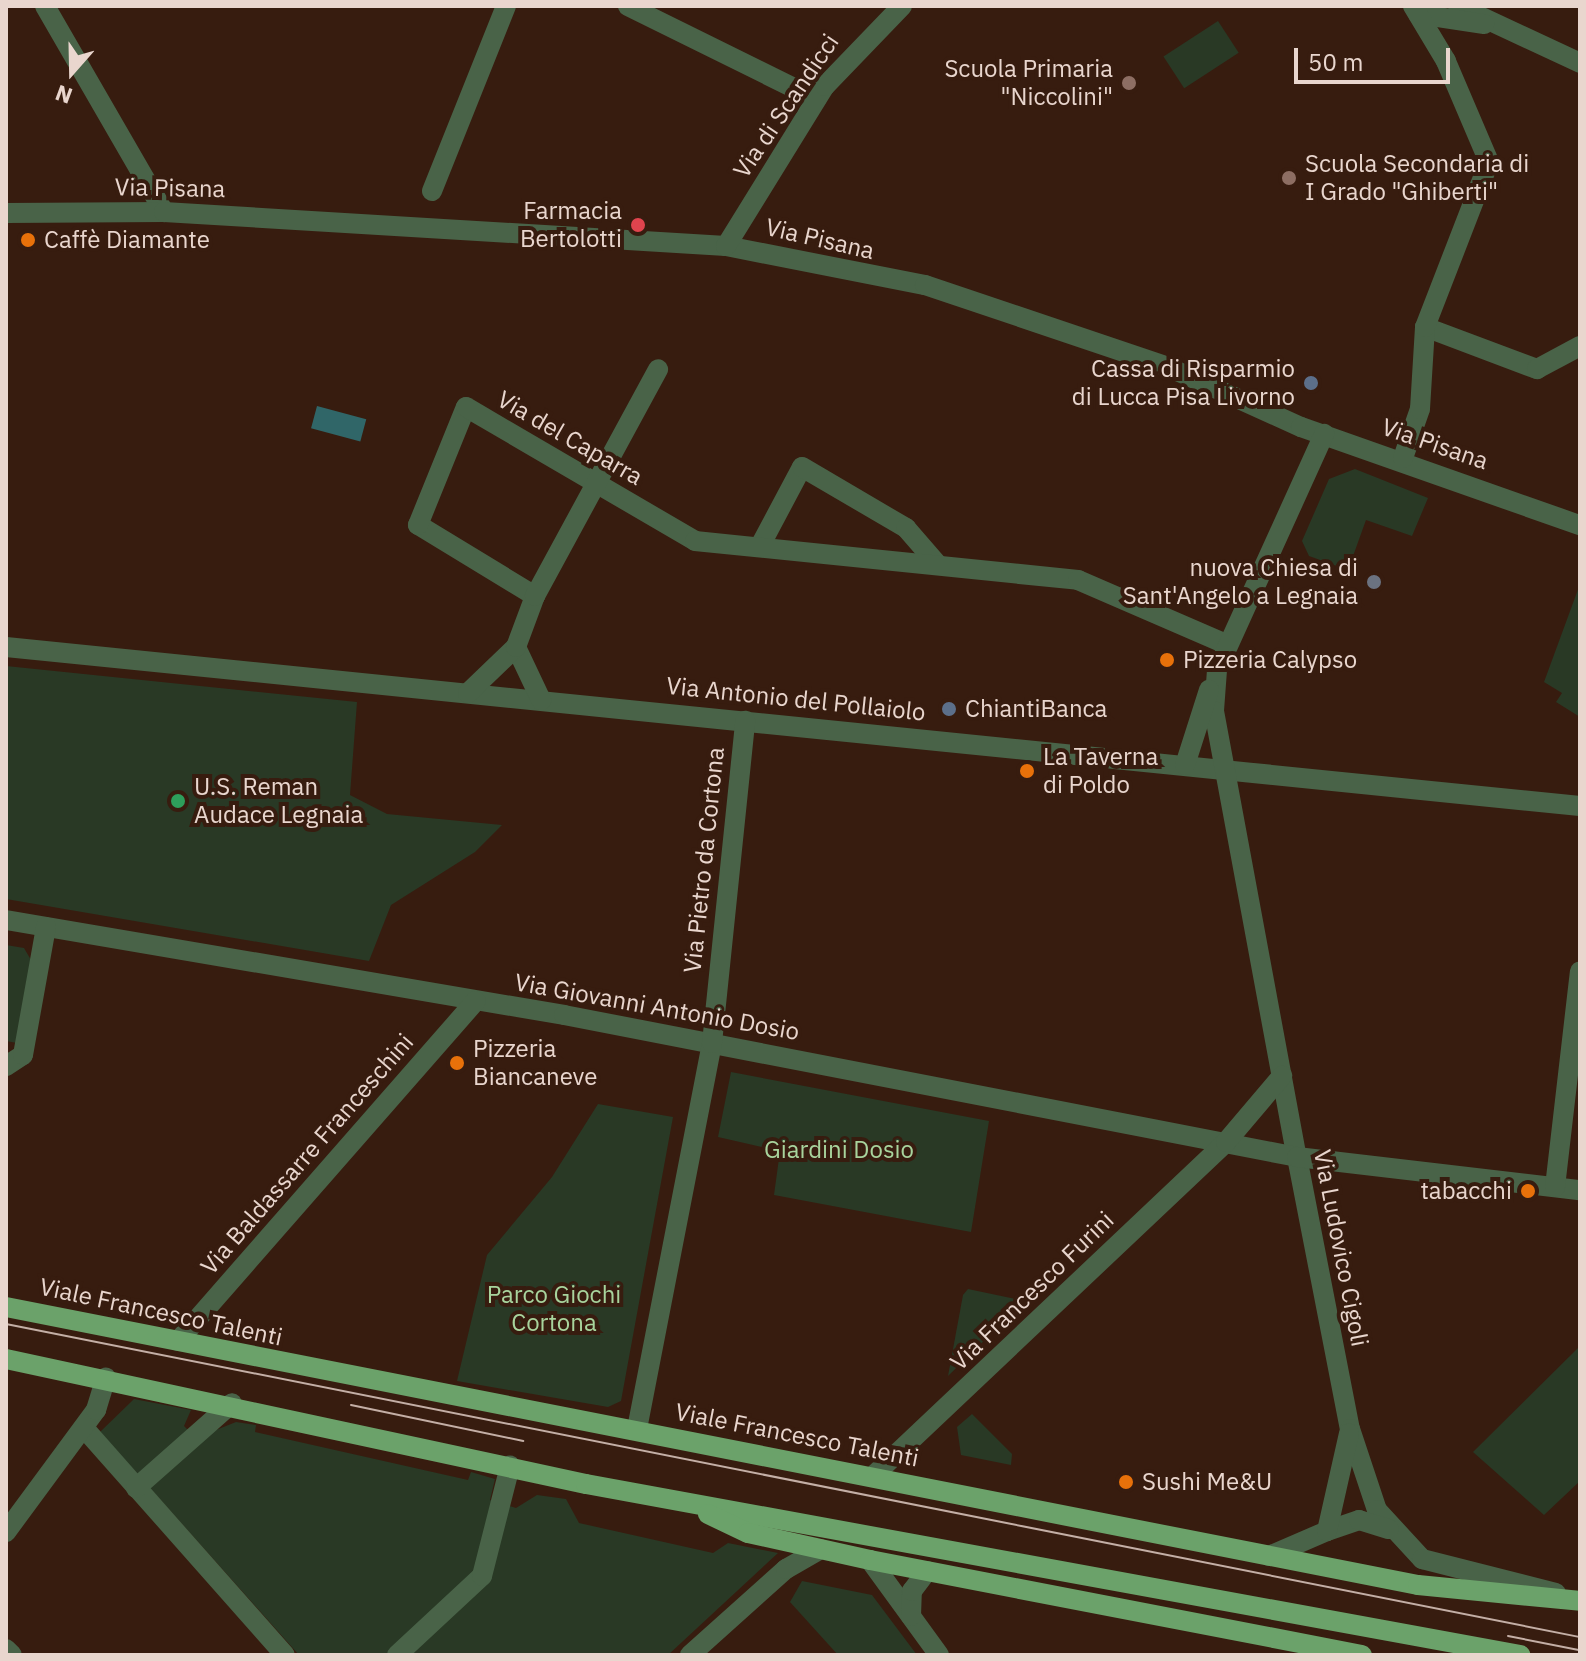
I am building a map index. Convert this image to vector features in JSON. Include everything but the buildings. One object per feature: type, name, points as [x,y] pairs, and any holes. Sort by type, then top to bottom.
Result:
[{"type":"main road","name":"Viale Francesco Talenti","points":[[6,1307],[1269,1556],[1478,1595],[1579,1601]]},
{"type":"main road","points":[[6,1359],[232,1403],[686,1504],[897,1536],[1520,1655]]},
{"type":"main road","points":[[686,1504],[748,1533],[870,1560],[1362,1655]]},
{"type":"street","points":[[45,6],[164,212]]},
{"type":"street","points":[[432,191],[506,6]]},
{"type":"street","points":[[628,6],[816,99]]},
{"type":"street","name":"Via di Scandicci","points":[[726,246],[816,99],[864,38],[902,6]]},
{"type":"street","points":[[1416,10],[1471,18],[1580,63]]},
{"type":"street","points":[[1403,458],[1420,409],[1425,327],[1489,162],[1446,61],[1416,10]]},
{"type":"street","points":[[1446,61],[1447,37],[1471,18]]},
{"type":"street","name":"Via Pisana","points":[[6,213],[164,212],[726,246],[971,297],[1168,367],[1324,434],[1403,458],[1580,525]]},
{"type":"street","points":[[1425,327],[1537,369],[1580,346]]},
{"type":"street","points":[[468,693],[516,647],[535,596],[658,369]]},
{"type":"street","name":"Via del Caparra","points":[[535,596],[418,525],[466,407],[695,541],[1093,584],[1228,645]]},
{"type":"street","points":[[1185,765],[1217,670],[1324,434]]},
{"type":"street","points":[[760,546],[802,467],[906,528],[938,565]]},
{"type":"street","points":[[6,633],[31,650]]},
{"type":"street","name":"Via Antonio del Pollaiolo","points":[[6,647],[1580,806]]},
{"type":"street","points":[[516,647],[541,700]]},
{"type":"street","name":"Via Ludovico Cigoli","points":[[1217,670],[1214,711],[1229,771],[1282,1076],[1350,1429],[1389,1529],[1428,1561],[1579,1601]]},
{"type":"street","name":"Via Pietro da Cortona","points":[[637,1429],[712,1043],[745,721]]},
{"type":"street","name":"Via Giovanni Antonio Dosio","points":[[6,920],[712,1043],[1297,1157],[1580,1190]]},
{"type":"street","points":[[6,1066],[23,1055],[46,927]]},
{"type":"street","points":[[1555,1187],[1580,971]]},
{"type":"street","name":"Via Baldassarre Franceschini","points":[[178,1341],[476,1001]]},
{"type":"street","points":[[1226,1142],[1282,1076]]},
{"type":"street","name":"Via Francesco Furini","points":[[872,1477],[1226,1142]]},
{"type":"street","points":[[6,1532],[84,1428],[106,1378]]},
{"type":"street","points":[[136,1488],[232,1403]]},
{"type":"street","points":[[84,1428],[285,1655]]},
{"type":"street","name":"Via Ludovico Cigoli","points":[[1327,1531],[1350,1429]]},
{"type":"street","points":[[397,1655],[482,1576],[510,1466]]},
{"type":"street","points":[[1269,1556],[1359,1520],[1389,1529]]},
{"type":"street","points":[[690,1655],[786,1569],[821,1549]]},
{"type":"street","points":[[870,1560],[939,1655]]},
{"type":"street","points":[[911,1616],[912,1591],[927,1571]]},
{"type":"street","points":[[6,1649],[12,1655]]},
{"type":"green space","points":[[1218,21],[1239,53],[1184,88],[1163,56]]},
{"type":"green space","points":[[1355,469],[1428,498],[1412,536],[1366,520],[1348,570],[1309,556],[1302,541],[1329,479]]},
{"type":"green space","points":[[1580,584],[1580,717],[1556,702],[1562,693],[1544,682]]},
{"type":"green space","points":[[6,666],[357,702],[350,795],[387,814],[502,825],[475,852],[391,905],[369,961],[6,899]]},
{"type":"green space","points":[[6,945],[24,948],[31,960],[17,1043],[6,1041]]},
{"type":"green space","name":"Giardini Dosio","points":[[731,1072],[989,1121],[971,1232],[774,1195],[780,1151],[718,1137]]},
{"type":"green space","name":"Parco Giochi Cortona","points":[[598,1104],[673,1117],[621,1401],[608,1407],[457,1381],[487,1255],[552,1177]]},
{"type":"green space","points":[[968,1289],[1025,1301],[948,1376],[963,1295]]},
{"type":"green space","points":[[1580,1346],[1580,1481],[1544,1515],[1473,1452]]},
{"type":"green space","points":[[134,1399],[191,1410],[184,1426],[196,1438],[236,1422],[256,1425],[255,1432],[468,1480],[471,1472],[495,1479],[490,1500],[516,1508],[537,1495],[566,1499],[579,1523],[713,1553],[728,1543],[778,1553],[668,1655],[299,1655],[100,1432]]},
{"type":"green space","points":[[972,1414],[1012,1454],[1011,1465],[961,1455],[957,1427]]},
{"type":"green space","points":[[802,1581],[872,1595],[917,1655],[838,1655],[790,1602]]},
{"type":"water","points":[[317,406],[366,419],[360,441],[311,428]]},
{"type":"tram line","points":[[6,1324],[1580,1637]]},
{"type":"tram line","points":[[351,1405],[523,1441]]},
{"type":"tram line","points":[[1508,1636],[1579,1650]]},
{"type":"place","name":"Scuola Primaria \"Niccolini\"","points":[[1129,83]]},
{"type":"place","name":"Scuola Secondaria di I Grado \"Ghiberti\"","points":[[1289,178]]},
{"type":"place","name":"Farmacia Bertolotti","points":[[638,225]]},
{"type":"place","name":"Caffè Diamante","points":[[28,240]]},
{"type":"place","name":"Cassa di Risparmio di Lucca Pisa Livorno","points":[[1311,383]]},
{"type":"place","name":"nuova Chiesa di Sant'Angelo a Legnaia","points":[[1374,582]]},
{"type":"place","name":"Pizzeria Calypso","points":[[1167,660]]},
{"type":"place","name":"ChiantiBanca","points":[[949,709]]},
{"type":"place","name":"La Taverna di Poldo","points":[[1027,771]]},
{"type":"place","name":"U.S. Reman Audace Legnaia","points":[[178,801]]},
{"type":"place","name":"Pizzeria Biancaneve","points":[[457,1063]]},
{"type":"place","name":"tabacchi","points":[[1528,1191]]},
{"type":"place","name":"Sushi Me&U","points":[[1126,1482]]}]
